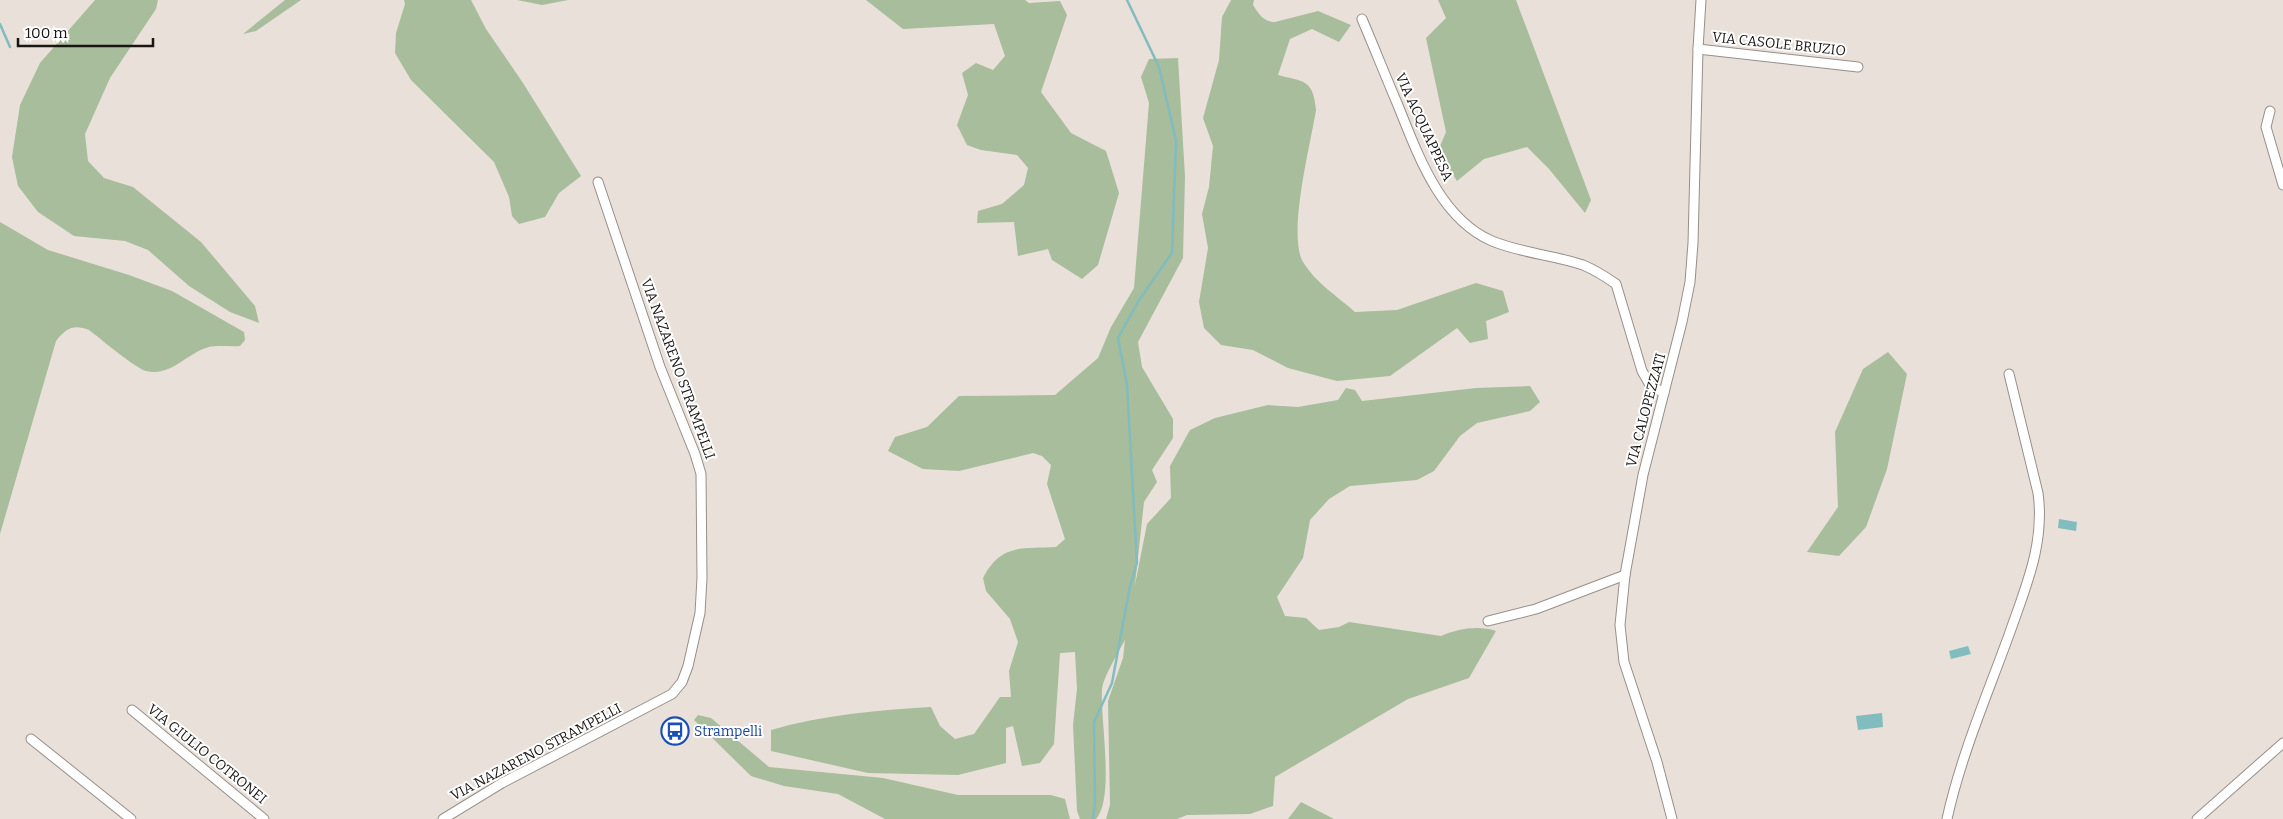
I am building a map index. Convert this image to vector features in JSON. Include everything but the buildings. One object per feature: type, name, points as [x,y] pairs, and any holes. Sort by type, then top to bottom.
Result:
[{"type":"street","name":"VIA CALOPEZZATI","points":[[1672,819],[1657,762],[1622,655],[1620,625],[1625,575],[1643,475],[1682,322],[1692,262],[1701,0]]},
{"type":"street","name":"VIA ACQUAPPESA","points":[[1362,18],[1421,158],[1438,191],[1453,211],[1469,226],[1490,240],[1504,246],[1584,266],[1616,284],[1642,371],[1650,385],[1664,393]]},
{"type":"street","name":"VIA CASOLE BRUZIO","points":[[1698,49],[1858,67]]},
{"type":"street","points":[[2270,111],[2266,127],[2283,185]]},
{"type":"street","name":"VIA NAZARENO STRAMPELLI","points":[[443,819],[502,783],[667,698],[679,686],[684,676],[695,640],[702,578],[700,471],[662,373],[598,182]]},
{"type":"street","points":[[1947,819],[1964,759],[2031,572],[2039,537],[2040,511],[2037,488],[2009,374]]},
{"type":"street","points":[[1488,621],[1527,612],[1625,575]]},
{"type":"street","name":"VIA GIULIO COTRONEI","points":[[132,710],[264,819]]},
{"type":"street","points":[[31,738],[131,819]]},
{"type":"street","points":[[2196,819],[2283,743]]},
{"type":"green space","points":[[95,0],[158,0],[156,9],[110,78],[85,134],[88,161],[104,178],[133,187],[201,242],[255,306],[259,323],[230,312],[189,286],[148,250],[125,241],[74,236],[38,212],[18,186],[12,157],[20,105],[40,63]]},
{"type":"green space","points":[[285,0],[301,0],[256,31],[243,34]]},
{"type":"green space","points":[[404,0],[471,0],[486,29],[523,83],[581,176],[559,193],[545,217],[519,224],[512,216],[509,197],[494,162],[411,80],[395,53],[396,33],[405,4]]},
{"type":"green space","points":[[517,0],[568,0],[542,5]]},
{"type":"green space","points":[[866,0],[1025,0],[1029,3],[1060,1],[1067,15],[1041,92],[1071,133],[1106,151],[1119,193],[1098,265],[1082,279],[1052,260],[1048,249],[1018,256],[1014,222],[977,223],[978,211],[1002,204],[1024,185],[1028,168],[1017,155],[981,150],[967,145],[957,125],[968,95],[962,73],[976,63],[993,70],[1005,56],[994,24],[903,29]]},
{"type":"green space","points":[[1231,0],[1254,0],[1253,5],[1259,14],[1271,22],[1318,11],[1351,25],[1339,42],[1312,29],[1290,39],[1278,75],[1305,83],[1315,100],[1316,110],[1302,188],[1298,231],[1299,249],[1303,262],[1308,269],[1320,283],[1355,312],[1397,310],[1476,283],[1503,291],[1509,312],[1486,321],[1488,339],[1470,343],[1457,328],[1390,376],[1337,381],[1288,368],[1253,350],[1221,345],[1204,328],[1199,302],[1208,248],[1202,214],[1209,187],[1213,146],[1203,118],[1219,60],[1222,17]]},
{"type":"green space","points":[[1438,0],[1516,0],[1591,200],[1585,213],[1549,169],[1527,147],[1484,159],[1457,181],[1438,151],[1446,132],[1426,38],[1446,18]]},
{"type":"green space","points":[[1178,58],[1185,177],[1183,258],[1138,342],[1142,367],[1173,419],[1173,438],[1152,470],[1157,482],[1144,502],[1135,585],[1147,524],[1171,498],[1170,466],[1190,430],[1215,418],[1268,405],[1298,407],[1338,400],[1346,388],[1355,390],[1362,401],[1476,388],[1530,386],[1540,402],[1530,411],[1477,423],[1460,436],[1434,471],[1417,480],[1350,486],[1329,499],[1310,520],[1303,558],[1277,597],[1285,616],[1306,618],[1319,630],[1339,627],[1349,622],[1441,636],[1454,631],[1468,629],[1482,628],[1496,631],[1469,678],[1408,699],[1275,777],[1273,806],[1250,814],[1187,815],[1177,819],[1106,819],[1110,805],[1108,701],[1123,658],[1125,640],[1108,672],[1102,689],[1106,777],[1102,809],[1096,819],[1080,819],[1077,811],[1073,725],[1077,689],[1075,652],[1060,653],[1054,744],[1040,763],[1022,766],[1013,726],[1006,728],[1006,763],[958,775],[868,773],[771,751],[771,730],[810,720],[911,708],[931,707],[940,726],[955,739],[974,734],[1000,697],[1011,697],[1009,671],[1018,642],[1010,619],[986,591],[983,578],[997,559],[1005,553],[1023,548],[1056,547],[1065,539],[1047,484],[1051,465],[1042,456],[1033,453],[959,471],[923,469],[888,451],[895,437],[927,427],[959,396],[1055,395],[1098,358],[1111,327],[1134,288],[1149,103],[1141,77],[1149,59]]},
{"type":"green space","points":[[0,222],[48,250],[129,275],[172,291],[244,332],[245,340],[240,346],[209,347],[193,354],[171,368],[155,372],[146,371],[134,365],[89,330],[75,327],[63,333],[56,341],[0,534]]},
{"type":"green space","points":[[1888,352],[1907,374],[1887,469],[1866,527],[1839,556],[1807,552],[1838,507],[1835,432],[1863,369]]},
{"type":"green space","points":[[698,715],[711,718],[769,767],[883,778],[958,795],[1051,795],[1065,799],[1070,819],[885,819],[838,794],[784,786],[751,776],[694,720]]},
{"type":"green space","points":[[1301,802],[1334,819],[1288,819]]},
{"type":"water","points":[[2059,519],[2077,522],[2076,531],[2058,528]]},
{"type":"water","points":[[1968,646],[1971,654],[1951,659],[1949,651]]},
{"type":"water","points":[[1882,713],[1883,727],[1858,730],[1856,716]]},
{"type":"waterway","points":[[1093,819],[1095,804],[1094,722],[1112,683],[1130,586],[1137,563],[1127,385],[1118,338],[1139,300],[1172,253],[1176,141],[1159,67],[1127,0]]},
{"type":"waterway","points":[[0,24],[10,47]]},
{"type":"place","name":"Strampelli","points":[[675,731]]}]
